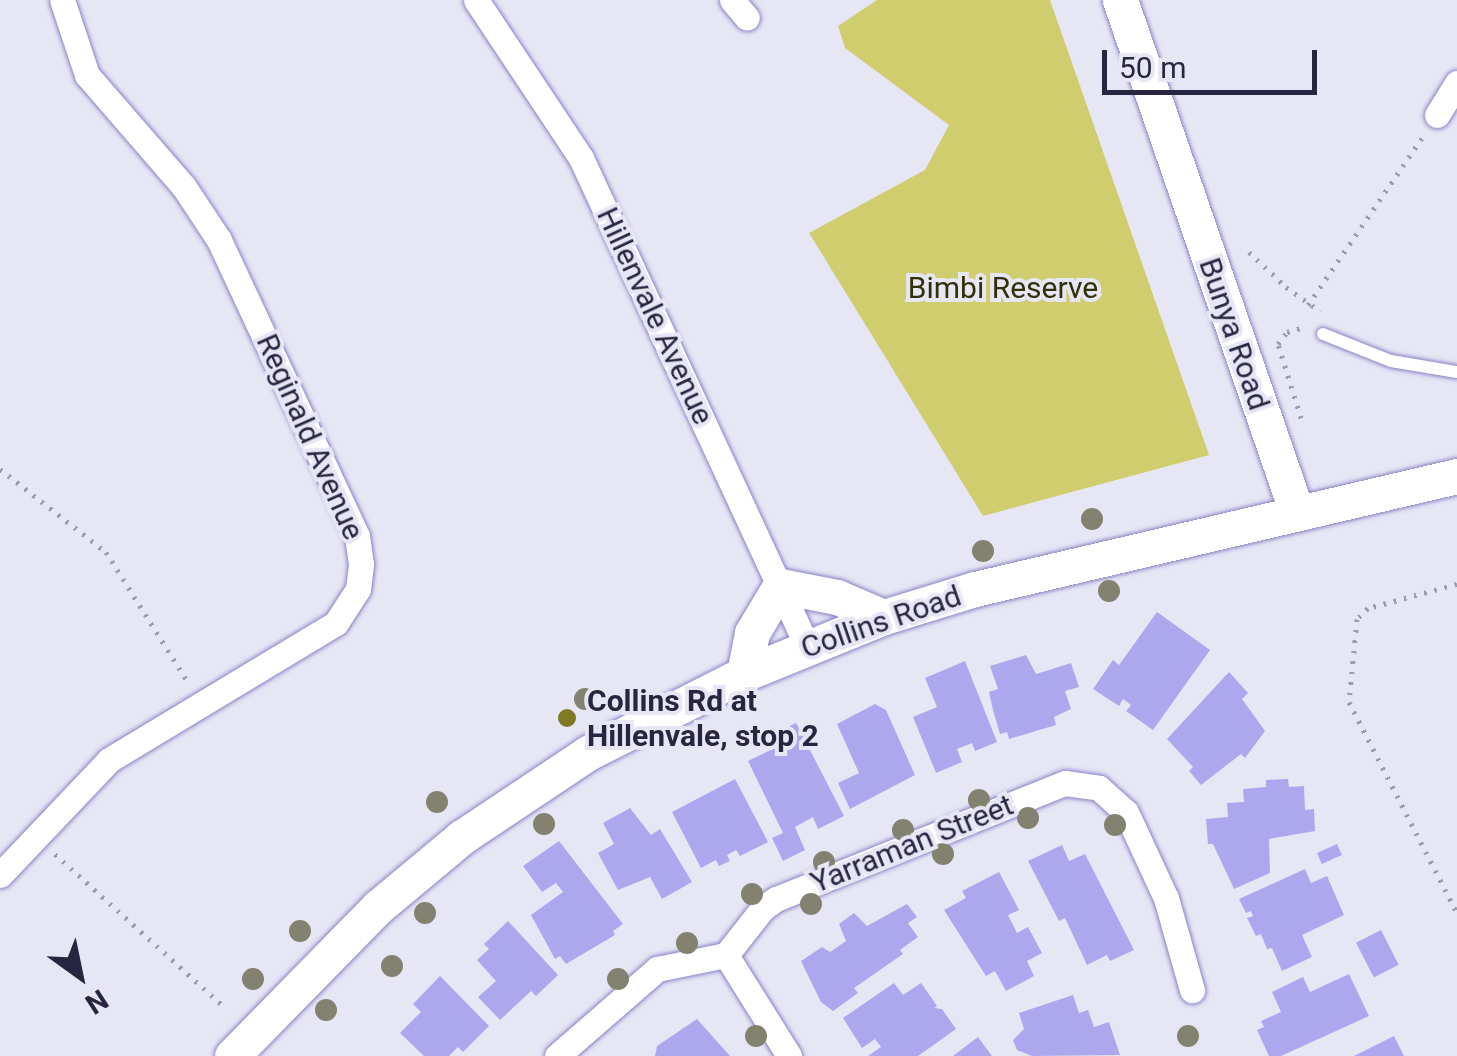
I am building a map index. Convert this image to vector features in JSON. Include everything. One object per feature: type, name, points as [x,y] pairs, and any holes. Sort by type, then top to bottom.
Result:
[{"type":"main road","name":"Bunya Road","points":[[1120,0],[1297,512]]},
{"type":"main road","points":[[1297,512],[1457,476]]},
{"type":"main road","name":"Collins Road","points":[[232,1056],[378,907],[462,836],[588,753],[744,674],[884,618],[1034,573],[1297,512]]},
{"type":"main road","points":[[744,674],[752,633],[780,586],[837,597],[884,618]]},
{"type":"street","name":"Reginald Avenue","points":[[0,875],[34,835],[110,760],[336,623],[358,590],[361,550],[219,240],[184,186],[87,75],[62,0]]},
{"type":"street","name":"Hillenvale Avenue","points":[[476,0],[582,158],[807,646]]},
{"type":"street","points":[[1437,115],[1457,84]]},
{"type":"street","name":"Yarraman Street","points":[[726,955],[763,908],[776,899],[1076,782],[1108,794],[1126,812],[1166,898],[1192,990]]},
{"type":"street","points":[[558,1056],[657,968],[726,955],[789,1056]]},
{"type":"lane","points":[[1322,334],[1391,360],[1457,372]]},
{"type":"path","points":[[1308,306],[1437,115]]},
{"type":"path","points":[[1250,252],[1308,306],[1320,310]]},
{"type":"path","points":[[0,469],[106,552],[201,702]]},
{"type":"path","points":[[1457,584],[1368,608],[1356,619],[1349,702],[1457,913]]},
{"type":"path","points":[[34,835],[222,1006]]},
{"type":"green space","name":"Bimbi Reserve","points":[[877,0],[1050,0],[1209,455],[983,516],[809,233],[925,170],[949,125],[845,48],[838,26]]},
{"type":"building","points":[[1157,612],[1210,650],[1153,730],[1126,711],[1131,705],[1123,699],[1119,706],[1093,689],[1113,660],[1119,665]]},
{"type":"building","points":[[1026,655],[1036,674],[1071,663],[1079,687],[1065,691],[1071,709],[1054,717],[1056,725],[1009,739],[1007,732],[1000,734],[993,710],[989,692],[998,689],[990,666]]},
{"type":"building","points":[[965,661],[997,742],[975,751],[972,743],[957,749],[962,762],[936,773],[913,717],[937,707],[925,678]]},
{"type":"building","points":[[1229,672],[1248,693],[1242,699],[1265,731],[1245,758],[1241,754],[1201,785],[1189,771],[1193,767],[1167,739]]},
{"type":"building","points":[[875,704],[886,710],[915,775],[850,809],[838,783],[859,773],[837,724]]},
{"type":"building","points":[[796,723],[844,816],[818,829],[813,817],[795,827],[805,850],[783,861],[772,838],[783,833],[748,761],[789,741],[783,729]]},
{"type":"building","points":[[735,779],[768,842],[740,856],[736,850],[727,855],[730,861],[719,866],[716,860],[701,868],[672,812]]},
{"type":"building","points":[[1288,779],[1289,787],[1304,786],[1305,810],[1314,809],[1315,831],[1269,839],[1270,873],[1234,889],[1213,844],[1208,844],[1206,819],[1228,817],[1227,803],[1244,802],[1243,789],[1266,787],[1266,780]]},
{"type":"building","points":[[630,808],[651,835],[660,829],[692,882],[662,899],[650,877],[618,890],[598,853],[614,844],[603,823]]},
{"type":"building","points":[[559,841],[623,924],[613,931],[615,935],[566,964],[560,956],[555,959],[531,915],[563,892],[556,883],[542,892],[523,866]]},
{"type":"building","points":[[1337,844],[1342,855],[1322,864],[1317,853]]},
{"type":"building","points":[[1062,845],[1069,861],[1085,854],[1134,950],[1110,961],[1107,955],[1087,965],[1065,918],[1059,921],[1028,861]]},
{"type":"building","points":[[1305,869],[1311,883],[1327,876],[1344,915],[1302,935],[1312,957],[1282,971],[1272,948],[1267,949],[1261,934],[1256,936],[1247,918],[1253,916],[1251,911],[1246,913],[1239,899]]},
{"type":"building","points":[[999,872],[1019,910],[1008,915],[1017,933],[1028,927],[1042,953],[1027,961],[1034,976],[1006,991],[995,971],[986,976],[944,910],[966,898],[962,891]]},
{"type":"building","points":[[907,904],[917,917],[908,923],[918,937],[900,950],[903,954],[854,988],[858,993],[833,1011],[821,1002],[801,961],[822,947],[830,952],[846,941],[839,924],[854,913],[867,926]]},
{"type":"building","points":[[508,921],[558,975],[536,996],[531,991],[500,1020],[478,997],[496,981],[477,960],[489,949],[484,944]]},
{"type":"building","points":[[1381,930],[1399,965],[1374,977],[1356,943]]},
{"type":"building","points":[[1349,974],[1369,1016],[1281,1056],[1269,1056],[1257,1030],[1264,1027],[1261,1021],[1281,1012],[1272,992],[1303,977],[1310,992]]},
{"type":"building","points":[[440,976],[489,1026],[463,1052],[458,1047],[449,1056],[424,1056],[400,1033],[421,1012],[413,1004]]},
{"type":"building","points":[[894,983],[903,995],[921,983],[937,1006],[934,1008],[942,1009],[956,1029],[918,1056],[868,1056],[881,1047],[875,1039],[862,1048],[843,1018]]},
{"type":"building","points":[[1073,995],[1079,1013],[1088,1010],[1094,1027],[1109,1022],[1120,1055],[1032,1056],[1017,1050],[1013,1040],[1024,1029],[1019,1013]]},
{"type":"building","points":[[697,1019],[730,1056],[655,1056],[657,1046]]},
{"type":"building","points":[[1394,1036],[1404,1056],[1354,1056]]},
{"type":"building","points":[[978,1037],[992,1056],[953,1056]]},
{"type":"place","name":"Collins Rd at Hillenvale, stop 2","points":[[567,718]]}]
